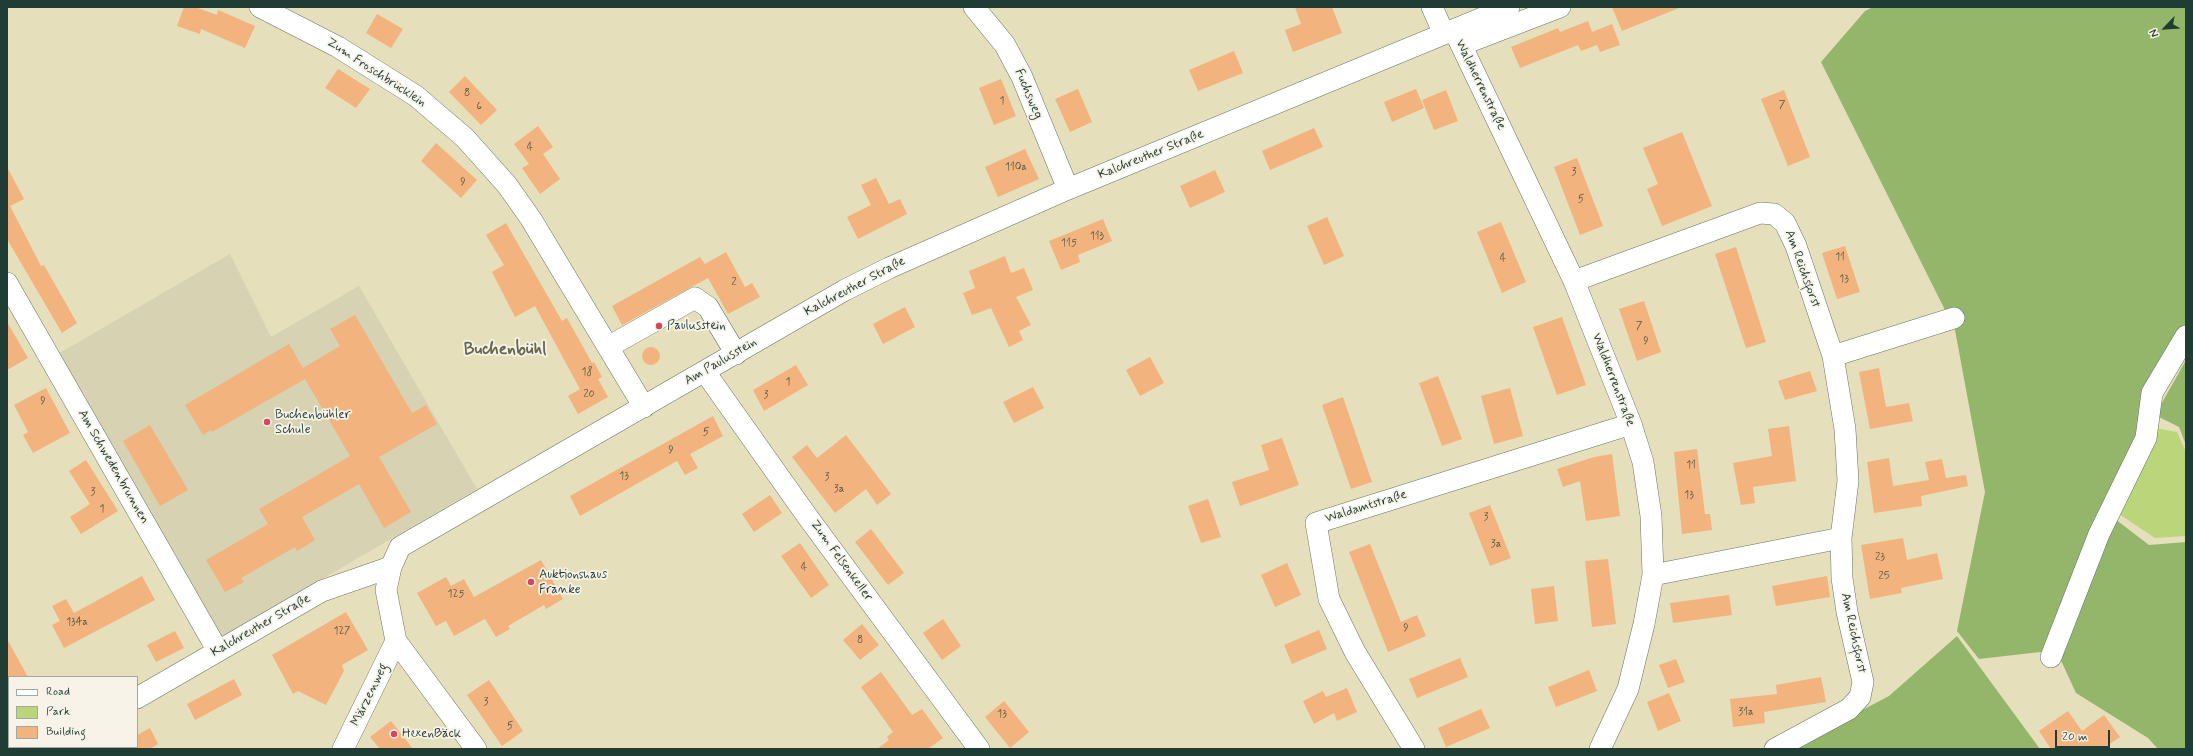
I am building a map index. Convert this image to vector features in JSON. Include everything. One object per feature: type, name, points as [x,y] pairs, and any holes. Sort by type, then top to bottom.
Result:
[{"type":"street","name":"Zum Froschbrücklein","points":[[260,7],[338,47],[416,96],[465,138],[507,185],[531,219],[608,346]]},
{"type":"street","name":"Fuchsweg","points":[[974,7],[1005,45],[1022,77],[1068,189]]},
{"type":"street","name":"Waldherrenstraße","points":[[1434,7],[1453,36],[1574,281],[1631,424],[1643,462],[1651,516],[1653,575],[1644,624],[1628,689],[1600,749]]},
{"type":"street","name":"Kalchreuther Straße","points":[[798,317],[845,290],[889,268],[1068,189],[1453,36],[1509,7]]},
{"type":"street","points":[[1453,36],[1560,7]]},
{"type":"street","name":"Am Reichsforst","points":[[1574,281],[1760,213],[1774,214],[1785,223],[1796,246],[1833,356],[1845,429],[1848,481],[1841,538],[1844,592],[1863,682],[1860,697],[1849,709],[1775,749]]},
{"type":"street","name":"Am Schwedenbrunnen","points":[[7,283],[218,651]]},
{"type":"street","points":[[644,407],[608,346],[695,298],[708,307],[736,354]]},
{"type":"street","name":"Am Paulusstein","points":[[391,567],[400,547],[798,317]]},
{"type":"street","points":[[1833,356],[1954,318]]},
{"type":"street","points":[[2051,657],[2099,534],[2146,438],[2152,393],[2186,336]]},
{"type":"street","name":"Zum Felsenkeller","points":[[705,372],[807,516],[979,749]]},
{"type":"street","name":"Waldamtstraße","points":[[1414,749],[1355,652],[1329,599],[1316,523],[1631,424]]},
{"type":"street","points":[[1653,575],[1841,538]]},
{"type":"street","name":"Kalchreuther Straße","points":[[138,697],[322,591],[391,567]]},
{"type":"street","points":[[391,567],[386,590],[396,641],[476,749]]},
{"type":"street","name":"Märzenweg","points":[[343,749],[396,641]]},
{"type":"shaded area","name":"Buchenbühler Schule","points":[[230,254],[271,337],[359,286],[477,489],[220,638],[58,354]]},
{"type":"green space","points":[[1873,7],[2186,7],[2186,330],[2049,651],[1979,659],[1957,631],[1985,492],[1955,330],[1821,62],[1865,11]]},
{"type":"green space","points":[[2186,360],[2186,445],[2179,427],[2155,415]]},
{"type":"green space","points":[[2155,428],[2177,432],[2186,452],[2186,536],[2155,538],[2119,514]]},
{"type":"green space","points":[[2115,519],[2149,545],[2186,542],[2186,749],[2158,749],[2148,738],[2076,693],[2059,656]]},
{"type":"green space","points":[[1957,636],[2040,749],[1788,749],[1889,696]]},
{"type":"building","points":[[184,7],[195,7],[217,15],[218,10],[255,26],[245,48],[201,29],[200,34],[177,26]]},
{"type":"building","points":[[1295,7],[1332,7],[1342,33],[1293,52],[1285,30],[1301,24]]},
{"type":"building","points":[[1612,7],[1679,7],[1679,8],[1622,31]]},
{"type":"building","points":[[377,14],[403,29],[391,48],[366,33]]},
{"type":"building","points":[[1588,21],[1592,32],[1612,24],[1620,45],[1600,52],[1597,45],[1581,51],[1578,45],[1520,68],[1511,47],[1558,28],[1560,32]]},
{"type":"building","points":[[1234,51],[1243,73],[1198,91],[1189,70]]},
{"type":"building","points":[[338,69],[370,89],[356,108],[325,88]]},
{"type":"building","points":[[465,76],[497,110],[481,125],[449,92]]},
{"type":"building","points":[[1001,79],[1016,116],[994,125],[979,88]]},
{"type":"building","points":[[1078,89],[1092,122],[1070,132],[1055,99]]},
{"type":"building","points":[[1416,89],[1424,108],[1392,122],[1384,102]]},
{"type":"building","points":[[1446,90],[1458,121],[1434,130],[1422,100]]},
{"type":"building","points":[[1784,90],[1810,157],[1788,166],[1761,99]]},
{"type":"building","points":[[538,126],[553,147],[543,154],[560,179],[540,194],[522,168],[529,164],[514,144]]},
{"type":"building","points":[[1314,128],[1323,147],[1270,170],[1262,151]]},
{"type":"building","points":[[1682,132],[1712,206],[1662,226],[1647,189],[1658,184],[1643,148]]},
{"type":"building","points":[[436,143],[477,180],[461,198],[421,161]]},
{"type":"building","points":[[1025,149],[1039,179],[998,197],[985,167]]},
{"type":"building","points":[[1577,158],[1603,226],[1580,235],[1554,167]]},
{"type":"building","points":[[7,167],[24,199],[10,206],[41,266],[44,265],[77,323],[62,333],[7,239]]},
{"type":"building","points":[[1215,170],[1225,192],[1190,208],[1180,186]]},
{"type":"building","points":[[876,178],[889,204],[900,199],[907,214],[858,239],[847,217],[871,205],[861,185]]},
{"type":"building","points":[[1327,217],[1344,256],[1324,265],[1307,226]]},
{"type":"building","points":[[1103,219],[1112,241],[1078,255],[1080,262],[1061,270],[1049,241]]},
{"type":"building","points":[[1501,222],[1526,282],[1502,293],[1477,232]]},
{"type":"building","points":[[506,223],[562,321],[567,318],[592,363],[594,362],[602,377],[598,379],[608,397],[578,414],[568,396],[580,389],[535,306],[515,317],[492,272],[504,265],[486,235]]},
{"type":"building","points":[[1845,246],[1860,292],[1837,299],[1822,253]]},
{"type":"building","points":[[1736,247],[1766,342],[1746,348],[1715,254]]},
{"type":"building","points":[[726,252],[745,287],[752,283],[760,297],[728,314],[708,278],[622,325],[612,306],[700,257],[705,264]]},
{"type":"building","points":[[1005,256],[1011,273],[1024,268],[1033,290],[1016,297],[1031,325],[1019,331],[1023,340],[1009,347],[991,308],[972,315],[963,293],[975,288],[969,271]]},
{"type":"building","points":[[1644,301],[1661,352],[1637,361],[1619,309]]},
{"type":"building","points":[[905,307],[915,327],[883,344],[873,324]]},
{"type":"building","points":[[355,315],[412,413],[426,405],[437,424],[379,457],[411,512],[384,528],[359,484],[302,517],[315,540],[297,551],[295,547],[241,578],[244,582],[225,592],[206,560],[268,524],[259,509],[350,456],[305,379],[212,432],[211,430],[203,435],[185,405],[289,344],[303,368],[340,346],[330,329]]},
{"type":"building","points":[[1562,317],[1586,385],[1557,395],[1533,327]]},
{"type":"building","points":[[7,322],[28,358],[7,370]]},
{"type":"building","points":[[651,347],[657,350],[660,356],[657,362],[651,365],[645,362],[642,356],[645,350]]},
{"type":"building","points":[[1150,357],[1164,383],[1140,396],[1126,370]]},
{"type":"building","points":[[796,365],[808,385],[764,411],[753,390]]},
{"type":"building","points":[[1879,368],[1886,407],[1909,403],[1913,421],[1870,429],[1859,372]]},
{"type":"building","points":[[1810,371],[1817,391],[1785,400],[1778,381]]},
{"type":"building","points":[[1438,376],[1462,439],[1442,446],[1419,383]]},
{"type":"building","points":[[1033,387],[1044,408],[1014,423],[1003,402]]},
{"type":"building","points":[[46,388],[70,433],[33,453],[23,435],[28,432],[14,405]]},
{"type":"building","points":[[1510,388],[1523,436],[1494,444],[1481,396]]},
{"type":"building","points":[[1343,397],[1372,482],[1351,489],[1322,405]]},
{"type":"building","points":[[713,416],[723,436],[690,454],[698,468],[685,475],[677,461],[580,516],[570,496]]},
{"type":"building","points":[[150,425],[188,490],[160,506],[123,441]]},
{"type":"building","points":[[1789,426],[1796,481],[1753,487],[1755,503],[1741,505],[1733,463],[1772,456],[1768,429]]},
{"type":"building","points":[[846,435],[891,494],[877,505],[866,489],[835,513],[792,457],[807,445],[817,458]]},
{"type":"building","points":[[1282,438],[1299,485],[1240,506],[1232,482],[1269,470],[1261,445]]},
{"type":"building","points":[[1697,449],[1705,514],[1710,514],[1712,530],[1682,534],[1674,452]]},
{"type":"building","points":[[1612,454],[1620,516],[1586,521],[1580,481],[1563,487],[1557,469],[1594,457]]},
{"type":"building","points":[[1889,458],[1893,486],[1929,480],[1925,462],[1942,459],[1946,478],[1966,475],[1968,486],[1921,496],[1922,506],[1874,513],[1867,462]]},
{"type":"building","points":[[86,460],[118,511],[81,534],[70,517],[90,504],[69,471]]},
{"type":"building","points":[[770,495],[782,513],[754,532],[742,514]]},
{"type":"building","points":[[1208,499],[1221,537],[1201,543],[1188,506]]},
{"type":"building","points":[[1490,505],[1511,558],[1490,566],[1469,513]]},
{"type":"building","points":[[871,529],[904,573],[888,585],[855,542]]},
{"type":"building","points":[[1903,538],[1907,560],[1937,553],[1943,579],[1901,588],[1902,593],[1870,599],[1861,545]]},
{"type":"building","points":[[800,543],[829,585],[811,598],[781,556]]},
{"type":"building","points":[[1370,544],[1401,622],[1417,615],[1426,636],[1388,652],[1349,552]]},
{"type":"building","points":[[1608,559],[1616,624],[1592,627],[1585,561]]},
{"type":"building","points":[[541,560],[563,599],[546,609],[544,605],[508,626],[510,629],[496,637],[485,619],[454,636],[446,621],[436,626],[417,593],[446,577],[451,586],[464,579],[474,597]]},
{"type":"building","points":[[1287,563],[1301,595],[1275,607],[1261,575]]},
{"type":"building","points":[[142,576],[155,600],[64,648],[52,625],[60,621],[52,606],[66,599],[74,613]]},
{"type":"building","points":[[1827,576],[1830,597],[1776,606],[1772,586]]},
{"type":"building","points":[[1554,586],[1558,621],[1535,624],[1531,589]]},
{"type":"building","points":[[1729,595],[1732,615],[1673,623],[1670,603]]},
{"type":"building","points":[[346,612],[368,650],[342,665],[344,671],[326,705],[298,691],[293,694],[272,655]]},
{"type":"building","points":[[943,619],[961,646],[942,660],[923,633]]},
{"type":"building","points":[[862,624],[879,645],[860,660],[843,640]]},
{"type":"building","points":[[1319,630],[1327,649],[1292,664],[1284,645]]},
{"type":"building","points":[[175,631],[184,648],[156,662],[147,645]]},
{"type":"building","points":[[7,639],[27,676],[7,677]]},
{"type":"building","points":[[1460,658],[1468,677],[1417,698],[1409,679]]},
{"type":"building","points":[[1676,659],[1685,682],[1668,688],[1659,665]]},
{"type":"building","points":[[1589,670],[1597,691],[1556,707],[1548,687]]},
{"type":"building","points":[[881,672],[912,715],[922,709],[943,738],[928,749],[877,749],[889,740],[887,737],[893,732],[861,687]]},
{"type":"building","points":[[1821,677],[1826,702],[1764,712],[1765,723],[1733,727],[1730,699],[1777,694],[1776,685]]},
{"type":"building","points":[[234,679],[242,695],[195,720],[187,704]]},
{"type":"building","points":[[489,680],[523,731],[502,746],[467,695]]},
{"type":"building","points":[[1347,688],[1357,712],[1337,721],[1334,713],[1314,724],[1303,701],[1323,691],[1326,697]]},
{"type":"building","points":[[1669,693],[1681,721],[1658,731],[1647,702]]},
{"type":"building","points":[[1004,701],[1029,732],[1010,748],[985,717]]},
{"type":"building","points":[[1481,709],[1490,728],[1446,747],[1438,728]]},
{"type":"building","points":[[2068,711],[2082,731],[2104,715],[2120,737],[2102,749],[2051,749],[2039,731]]},
{"type":"building","points":[[391,721],[413,749],[380,749],[370,737]]},
{"type":"building","points":[[150,728],[158,744],[150,749],[137,749],[138,734]]},
{"type":"place","name":"Paulusstein","points":[[659,326]]},
{"type":"place","name":"Buchenbühler Schule","points":[[267,422]]},
{"type":"place","name":"Auktionshaus Franke","points":[[531,582]]},
{"type":"place","name":"HexenBäck","points":[[394,734]]},
{"type":"district","name":"Buchenbühl","points":[[505,350]]}]
